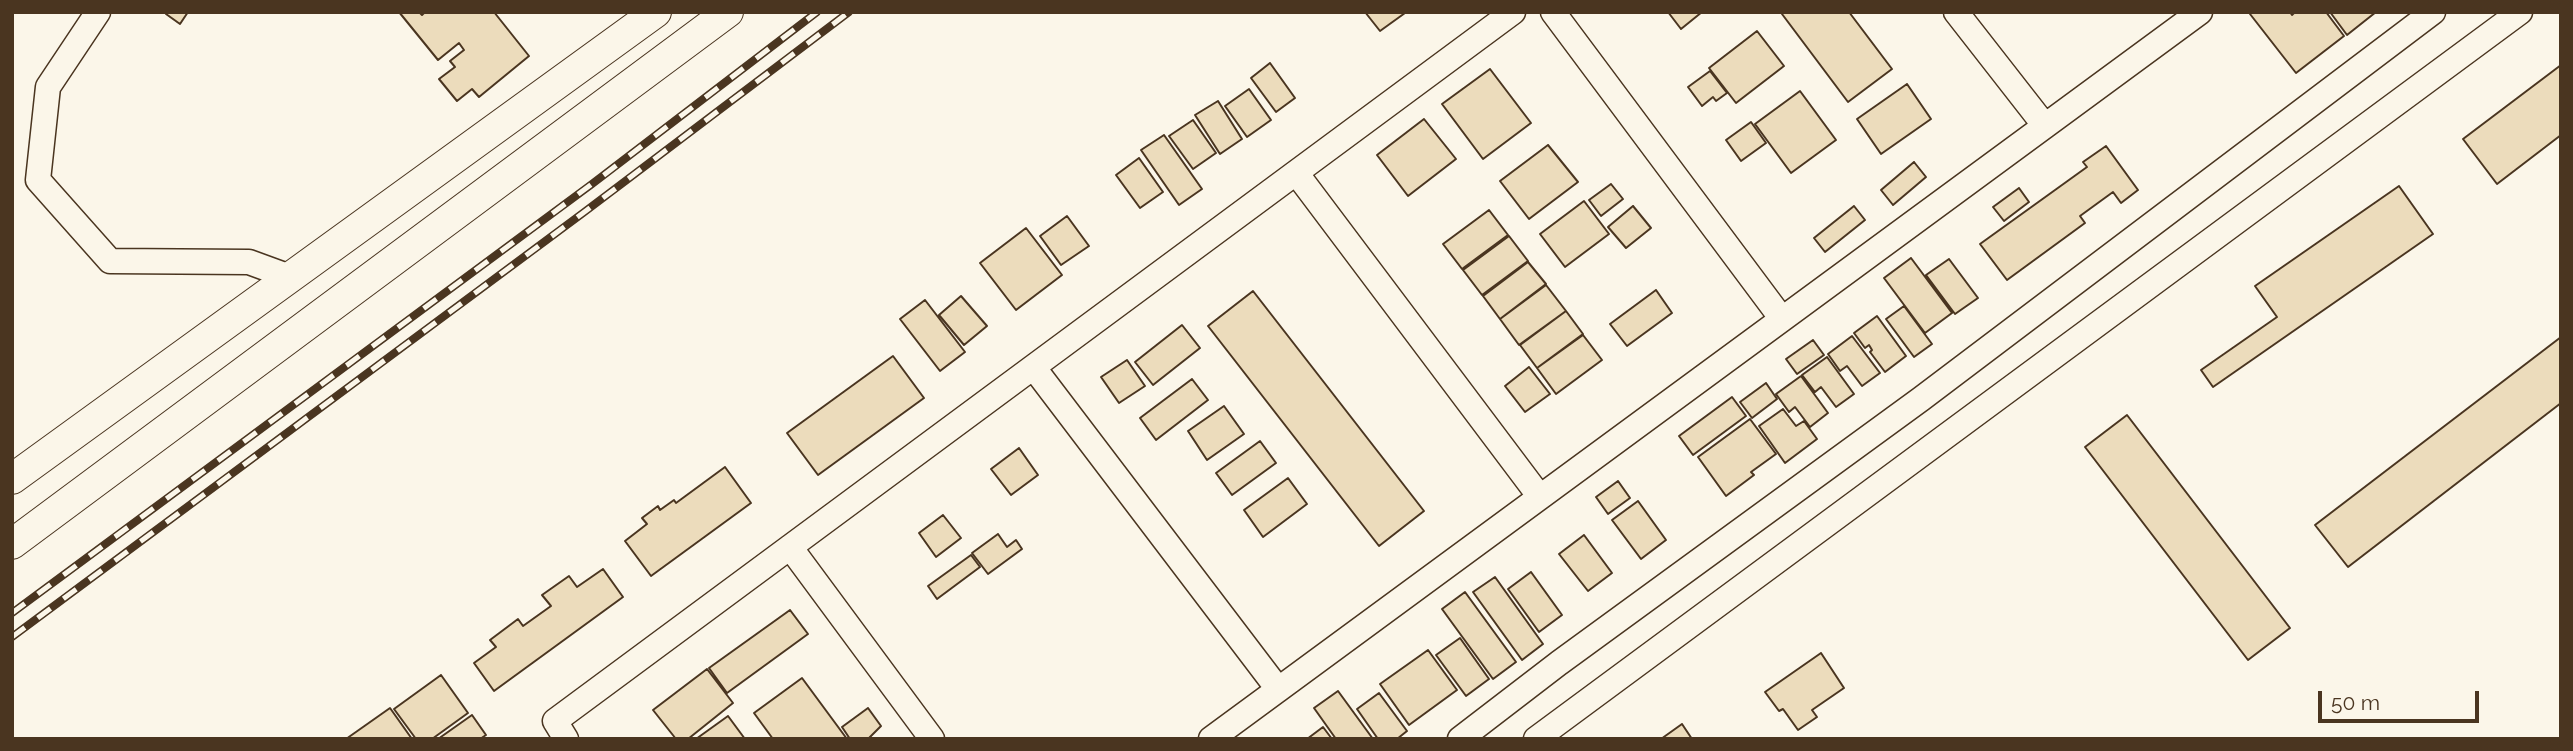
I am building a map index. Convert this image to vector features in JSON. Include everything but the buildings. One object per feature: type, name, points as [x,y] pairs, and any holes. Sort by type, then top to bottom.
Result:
[{"type":"main road","points":[[12,479],[656,12]]},
{"type":"main road","points":[[13,543],[728,12]]},
{"type":"street","points":[[98,12],[48,87],[38,180],[110,261],[249,262],[290,277]]},
{"type":"street","points":[[566,739],[555,722],[1513,12]]},
{"type":"street","points":[[1553,12],[1782,319]]},
{"type":"street","points":[[1956,12],[2045,126]]},
{"type":"street","points":[[1211,739],[2200,12]]},
{"type":"street","points":[[1460,739],[1559,663],[1931,391],[2433,12]]},
{"type":"street","points":[[1536,739],[2520,12]]},
{"type":"street","points":[[1297,174],[1540,497]]},
{"type":"street","points":[[1034,368],[1278,689]]},
{"type":"street","points":[[790,547],[932,739]]},
{"type":"railway","points":[[12,613],[592,184],[817,12]]},
{"type":"railway","points":[[12,637],[849,12]]}]
